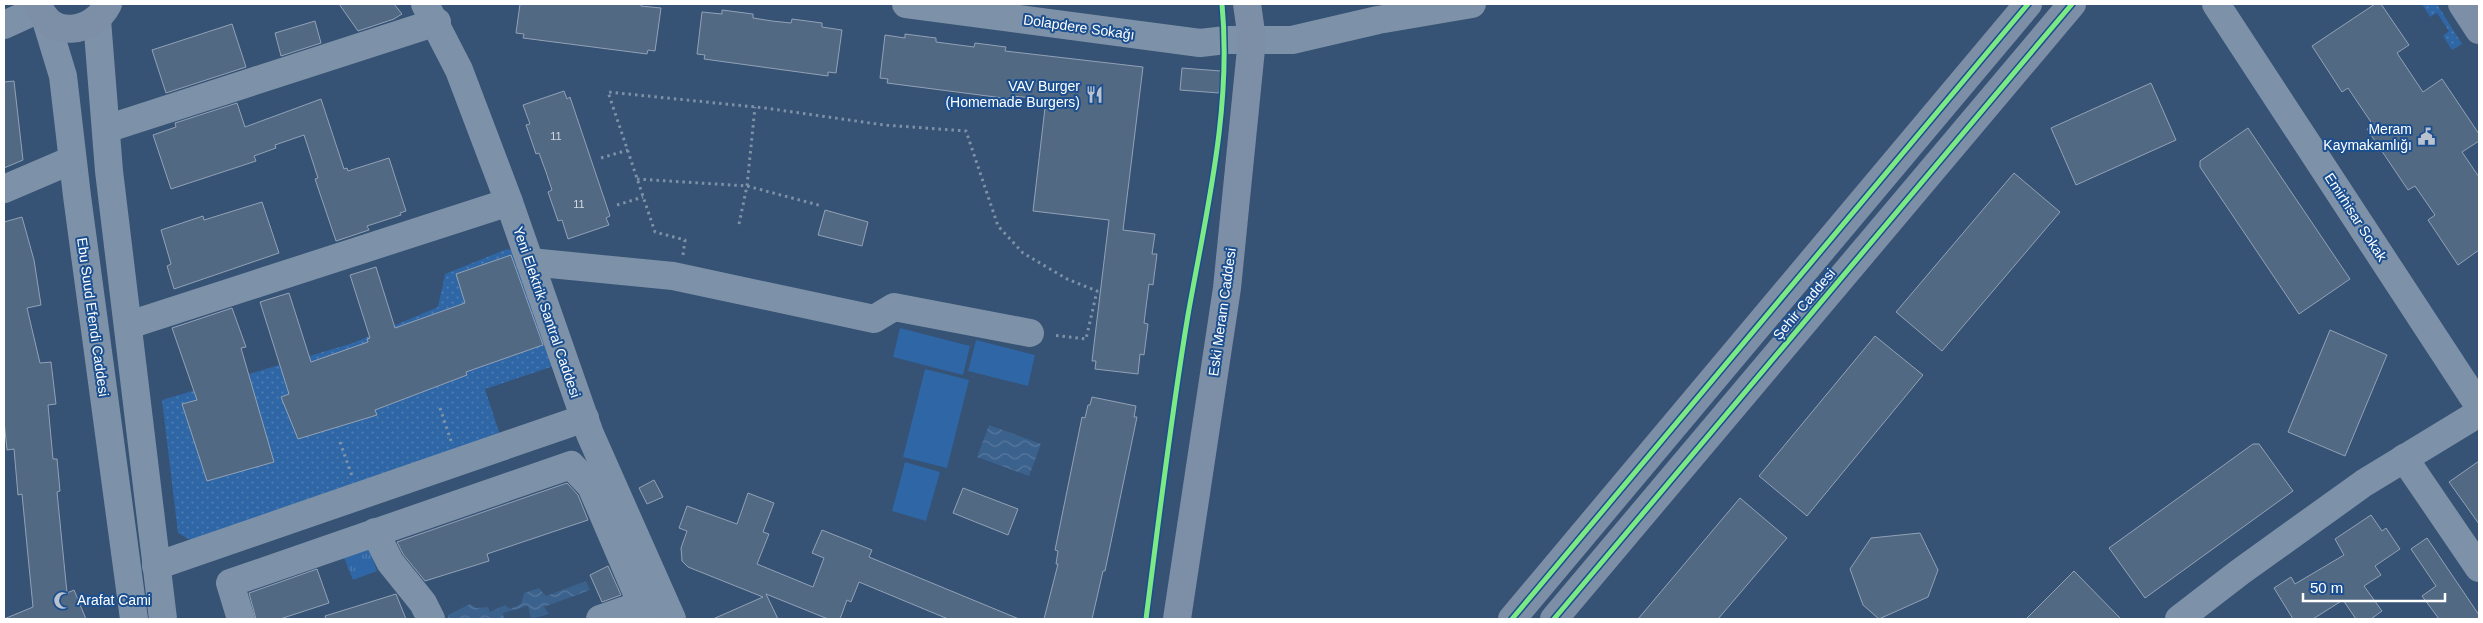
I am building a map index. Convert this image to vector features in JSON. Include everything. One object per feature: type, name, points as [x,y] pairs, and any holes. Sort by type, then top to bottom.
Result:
[{"type":"main road","name":"Eski Meram Caddesi","points":[[1177,619],[1227,288],[1252,39],[1246,4]]},
{"type":"main road","name":"Şehir Caddesi","points":[[1512,619],[2028,4]]},
{"type":"main road","name":"Şehir Caddesi","points":[[1554,619],[2072,4]]},
{"type":"main road","points":[[2462,4],[2479,30]]},
{"type":"main road","points":[[41,10],[59,26],[76,29],[102,12]]},
{"type":"street","name":"Dolapdere Sokağı","points":[[906,4],[1200,43],[1252,39],[1292,40],[1378,20],[1472,4]]},
{"type":"street","name":"Emirhisar Sokak","points":[[2216,4],[2479,406]]},
{"type":"street","points":[[4,25],[41,10]]},
{"type":"street","name":"Ebu Suud Efendi Caddesi","points":[[41,10],[63,76],[72,160],[134,619]]},
{"type":"street","points":[[102,12],[109,171],[163,619]]},
{"type":"street","points":[[106,128],[431,13]]},
{"type":"street","name":"Yeni Elektrik Santral Caddesi","points":[[431,13],[459,70],[509,202],[585,418],[672,619]]},
{"type":"street","points":[[4,189],[72,160]]},
{"type":"street","points":[[128,325],[509,202]]},
{"type":"street","points":[[530,262],[678,278],[874,319],[894,306],[1030,334]]},
{"type":"street","points":[[2180,619],[2240,572],[2364,483],[2479,413]]},
{"type":"street","points":[[156,566],[458,464],[585,418]]},
{"type":"street","points":[[2404,458],[2479,568]]},
{"type":"street","points":[[241,619],[230,583],[571,465],[591,486],[644,612],[600,619]]},
{"type":"street","points":[[375,532],[390,562],[423,603],[431,619]]},
{"type":"path","points":[[678,278],[686,240],[655,232],[608,92],[755,107],[884,125],[966,131],[998,226],[1023,253],[1067,279],[1098,291],[1086,338],[1030,334]]},
{"type":"path","points":[[739,224],[747,186],[755,107]]},
{"type":"path","points":[[601,158],[628,150]]},
{"type":"path","points":[[637,179],[747,186],[822,206]]},
{"type":"path","points":[[617,205],[643,197]]},
{"type":"path","points":[[440,408],[458,464]]},
{"type":"path","points":[[340,442],[359,496]]},
{"type":"green space","points":[[2422,4],[2437,4],[2462,44],[2452,50],[2443,36],[2449,31],[2437,13],[2430,17]]},
{"type":"green space","points":[[507,249],[519,251],[557,365],[485,389],[500,435],[194,542],[178,533],[162,400],[353,343],[438,307],[445,274]]},
{"type":"green space","points":[[900,328],[970,346],[963,375],[893,357]]},
{"type":"green space","points":[[976,340],[1035,355],[1028,386],[968,371]]},
{"type":"green space","points":[[925,369],[969,380],[947,468],[903,457]]},
{"type":"green space","points":[[905,462],[940,472],[926,521],[892,511]]},
{"type":"green space","points":[[367,543],[377,571],[353,580],[342,553]]},
{"type":"water","points":[[989,425],[1041,444],[1029,476],[977,457]]},
{"type":"water","points":[[586,581],[590,590],[544,607],[549,614],[531,619],[528,606],[503,613],[504,619],[448,619],[448,615],[470,604],[476,608],[488,607],[490,612],[505,605],[510,609],[521,604],[524,593],[539,588],[546,596]]},
{"type":"building","points":[[339,4],[394,4],[402,14],[394,19],[358,31]]},
{"type":"building","points":[[520,4],[641,4],[641,6],[661,8],[655,51],[648,50],[647,54],[523,38],[524,34],[516,33]]},
{"type":"building","name":"Meram Kaymakamlığı","points":[[2375,4],[2381,4],[2409,45],[2397,53],[2423,92],[2442,79],[2479,134],[2479,141],[2462,152],[2479,177],[2479,250],[2458,265],[2428,220],[2435,215],[2415,186],[2408,190],[2367,129],[2373,125],[2348,88],[2342,92],[2312,46]]},
{"type":"building","points":[[722,10],[753,14],[753,18],[772,21],[791,23],[792,19],[822,23],[822,27],[842,30],[836,73],[828,72],[828,76],[704,59],[705,55],[697,54],[702,12],[722,14]]},
{"type":"building","points":[[315,21],[321,43],[281,56],[275,33]]},
{"type":"building","points":[[232,24],[246,67],[166,93],[152,50]]},
{"type":"building","points":[[905,34],[936,38],[936,42],[974,47],[975,43],[1006,47],[1005,51],[1143,67],[1123,230],[1155,234],[1152,254],[1157,254],[1153,285],[1149,284],[1144,323],[1148,324],[1144,355],[1140,354],[1138,374],[1095,369],[1096,361],[1092,361],[1109,220],[1033,211],[1046,99],[1011,96],[1011,99],[887,83],[888,79],[880,78],[885,35],[905,38]]},
{"type":"building","points":[[1182,68],[1221,71],[1219,93],[1180,90]]},
{"type":"building","points":[[14,81],[23,160],[4,168],[4,82]]},
{"type":"building","points":[[2151,83],[2176,140],[2076,185],[2051,128]]},
{"type":"building","points":[[564,91],[567,99],[570,97],[610,216],[606,218],[609,225],[568,239],[562,220],[558,221],[548,192],[552,190],[539,153],[536,154],[526,125],[530,124],[523,105]]},
{"type":"building","points":[[321,99],[344,169],[347,168],[348,171],[389,158],[406,211],[400,213],[401,215],[367,226],[369,230],[336,241],[315,179],[318,178],[304,135],[275,145],[276,148],[254,156],[256,161],[171,189],[153,135],[176,127],[175,123],[237,103],[245,127]]},
{"type":"building","points":[[2248,128],[2350,279],[2299,314],[2200,167],[2200,161]]},
{"type":"building","points":[[2014,173],[2060,212],[1942,351],[1896,312]]},
{"type":"building","points":[[262,202],[279,253],[174,289],[167,266],[171,264],[161,230],[203,216],[204,220]]},
{"type":"building","points":[[825,210],[868,222],[862,246],[818,235]]},
{"type":"building","points":[[22,217],[34,260],[41,305],[27,308],[40,363],[51,362],[56,404],[48,405],[53,459],[57,459],[60,491],[57,492],[67,593],[74,590],[86,619],[4,619],[33,607],[22,494],[18,495],[14,449],[7,450],[4,421],[4,222]]},
{"type":"building","points":[[511,255],[543,345],[466,372],[467,375],[375,410],[377,415],[298,439],[281,397],[289,394],[260,302],[289,293],[311,362],[368,342],[367,339],[370,338],[350,275],[376,267],[395,328],[465,303],[456,274]]},
{"type":"building","points":[[232,308],[246,347],[241,348],[274,462],[207,481],[182,404],[197,400],[172,328]]},
{"type":"building","points":[[2330,330],[2387,355],[2345,456],[2288,432]]},
{"type":"building","points":[[1875,336],[1923,375],[1807,516],[1759,476]]},
{"type":"building","points":[[1092,397],[1136,406],[1134,417],[1137,417],[1105,571],[1103,571],[1092,619],[1044,619],[1058,564],[1056,564],[1058,551],[1055,550],[1082,417],[1085,418]]},
{"type":"building","points":[[2253,444],[2259,444],[2293,491],[2145,598],[2109,548]]},
{"type":"building","points":[[2479,461],[2479,524],[2449,482]]},
{"type":"building","points":[[654,480],[663,497],[647,504],[639,488]]},
{"type":"building","points":[[567,483],[578,495],[588,520],[487,554],[489,561],[425,581],[403,554],[397,542]]},
{"type":"building","points":[[963,488],[1018,509],[1008,535],[953,513]]},
{"type":"building","points":[[748,493],[774,503],[763,532],[769,534],[757,564],[813,587],[824,558],[812,553],[822,530],[872,550],[869,557],[1019,619],[948,619],[859,582],[851,602],[847,600],[840,619],[828,619],[766,594],[778,619],[713,619],[763,597],[688,567],[682,561],[681,548],[687,531],[679,528],[687,506],[737,524]]},
{"type":"building","points":[[1740,498],[1787,538],[1718,619],[1638,619]]},
{"type":"building","points":[[2371,515],[2382,531],[2386,528],[2400,549],[2375,566],[2381,575],[2364,586],[2382,611],[2371,619],[2356,619],[2343,600],[2313,619],[2293,619],[2274,588],[2291,577],[2295,584],[2344,555],[2335,539]]},
{"type":"building","points":[[1920,533],[1938,570],[1928,597],[1879,619],[1863,605],[1850,569],[1871,538]]},
{"type":"building","points":[[2427,538],[2479,615],[2479,619],[2439,619],[2422,596],[2436,586],[2411,549]]},
{"type":"building","points":[[608,566],[621,595],[602,602],[590,575]]},
{"type":"building","points":[[317,569],[329,603],[280,619],[256,619],[249,593]]},
{"type":"building","points":[[2074,571],[2121,619],[2026,619]]},
{"type":"building","points":[[396,594],[406,619],[326,619],[325,616]]},
{"type":"cycle path","points":[[1146,619],[1176,391],[1216,160],[1223,82],[1222,4]]},
{"type":"cycle path","points":[[1512,619],[2028,4]]},
{"type":"cycle path","points":[[1554,619],[2072,4]]},
{"type":"place","name":"VAV Burger (Homemade Burgers)","points":[[1094,94]]},
{"type":"place","name":"Meram Kaymakamlığı","points":[[2426,137]]},
{"type":"place","name":"Arafat Cami","points":[[63,600]]}]
